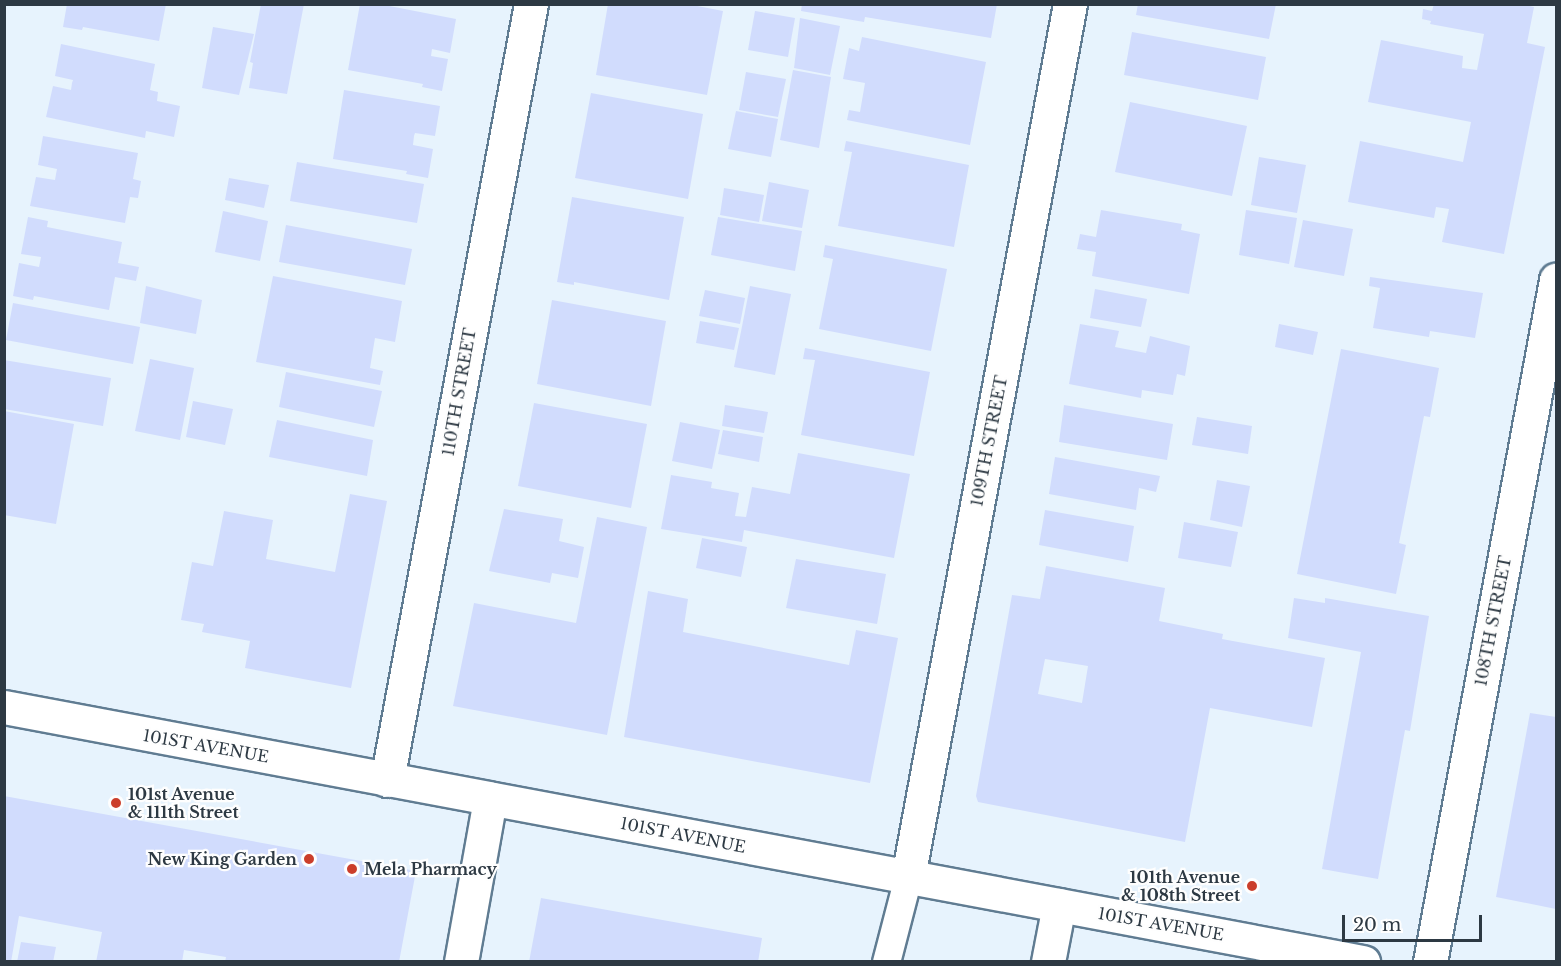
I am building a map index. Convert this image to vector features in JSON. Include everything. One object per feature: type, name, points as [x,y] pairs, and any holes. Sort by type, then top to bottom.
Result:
[{"type":"street","name":"110TH STREET","points":[[387,780],[531,4]]},
{"type":"street","name":"109TH STREET","points":[[908,877],[1070,4]]},
{"type":"street","name":"108TH STREET","points":[[1430,962],[1557,280]]},
{"type":"street","name":"101ST AVENUE","points":[[4,707],[1363,962]]},
{"type":"street","points":[[461,962],[490,799]]},
{"type":"street","points":[[1048,962],[1059,905]]},
{"type":"lane","points":[[886,962],[908,877]]},
{"type":"building","points":[[67,4],[166,4],[159,41],[83,27],[82,30],[63,27]]},
{"type":"building","points":[[261,4],[304,4],[287,94],[249,88],[253,63],[250,62]]},
{"type":"building","points":[[360,4],[379,4],[456,19],[450,53],[432,49],[431,56],[448,59],[442,91],[422,87],[423,84],[348,70]]},
{"type":"building","points":[[608,4],[687,4],[723,11],[707,95],[596,75]]},
{"type":"building","points":[[802,4],[997,4],[991,38],[865,17],[864,22],[801,11]]},
{"type":"building","points":[[1138,4],[1276,4],[1269,39],[1136,15]]},
{"type":"building","points":[[1434,4],[1521,4],[1534,7],[1527,43],[1545,47],[1504,254],[1442,242],[1449,209],[1436,207],[1434,218],[1348,202],[1360,141],[1463,162],[1471,122],[1368,102],[1381,40],[1463,56],[1462,68],[1477,70],[1484,34],[1430,24],[1431,21],[1422,19],[1423,9],[1432,11]]},
{"type":"building","points":[[755,11],[795,18],[788,57],[748,50]]},
{"type":"building","points":[[800,18],[840,26],[830,75],[794,68]]},
{"type":"building","points":[[213,27],[254,34],[239,95],[202,88]]},
{"type":"building","points":[[1132,32],[1266,57],[1258,100],[1124,75]]},
{"type":"building","points":[[862,37],[986,62],[970,145],[847,120],[849,110],[860,112],[865,83],[843,79],[849,48],[859,51]]},
{"type":"building","points":[[61,44],[155,64],[150,90],[158,92],[157,101],[180,106],[174,137],[146,131],[145,138],[46,117],[53,86],[71,90],[73,80],[55,76]]},
{"type":"building","points":[[793,70],[831,77],[819,148],[780,140]]},
{"type":"building","points":[[746,72],[786,79],[778,117],[739,110]]},
{"type":"building","points":[[344,90],[440,106],[435,136],[415,133],[414,136],[413,145],[433,149],[428,178],[406,174],[407,171],[333,159]]},
{"type":"building","points":[[591,93],[703,114],[688,199],[575,178]]},
{"type":"building","points":[[1130,102],[1247,126],[1232,196],[1115,172]]},
{"type":"building","points":[[736,111],[778,119],[771,157],[728,149]]},
{"type":"building","points":[[43,136],[138,153],[133,179],[141,181],[138,198],[130,197],[125,223],[30,206],[36,177],[55,180],[57,169],[38,165]]},
{"type":"building","points":[[846,141],[969,165],[954,247],[838,226],[852,152],[844,151]]},
{"type":"building","points":[[1259,157],[1306,165],[1297,213],[1251,205]]},
{"type":"building","points":[[297,162],[424,184],[417,223],[290,201]]},
{"type":"building","points":[[229,178],[269,185],[264,208],[225,200]]},
{"type":"building","points":[[769,182],[809,190],[802,228],[762,221]]},
{"type":"building","points":[[724,188],[764,195],[759,222],[720,215]]},
{"type":"building","points":[[572,197],[684,217],[669,300],[574,282],[574,285],[557,282]]},
{"type":"building","points":[[1101,210],[1182,224],[1181,230],[1200,234],[1189,294],[1092,276],[1096,252],[1077,249],[1080,234],[1096,237]]},
{"type":"building","points":[[1246,210],[1297,218],[1289,264],[1239,255]]},
{"type":"building","points":[[223,211],[268,221],[260,261],[215,252]]},
{"type":"building","points":[[28,217],[48,221],[47,227],[122,242],[118,263],[139,267],[136,281],[115,277],[109,310],[34,296],[33,300],[13,296],[19,263],[39,267],[41,257],[21,254]]},
{"type":"building","points":[[718,217],[802,231],[795,271],[711,255]]},
{"type":"building","points":[[1303,220],[1353,229],[1344,276],[1294,267]]},
{"type":"building","points":[[286,225],[412,249],[405,285],[279,262]]},
{"type":"building","points":[[825,245],[947,269],[931,351],[819,329],[833,259],[823,257]]},
{"type":"building","points":[[273,276],[402,301],[395,342],[375,338],[370,368],[383,371],[380,385],[256,362]]},
{"type":"building","points":[[1370,277],[1483,293],[1475,338],[1430,331],[1429,337],[1373,328],[1380,288],[1369,286]]},
{"type":"building","points":[[146,286],[202,300],[196,334],[140,323]]},
{"type":"building","points":[[750,286],[791,294],[775,375],[734,367]]},
{"type":"building","points":[[1095,289],[1147,299],[1141,327],[1090,318]]},
{"type":"building","points":[[705,290],[745,298],[740,324],[699,316]]},
{"type":"building","points":[[552,300],[666,321],[651,406],[537,384]]},
{"type":"building","points":[[13,303],[140,327],[133,364],[6,340]]},
{"type":"building","points":[[700,321],[739,328],[734,350],[696,343]]},
{"type":"building","points":[[1080,324],[1119,331],[1115,347],[1146,353],[1150,336],[1190,346],[1185,376],[1177,374],[1173,395],[1142,390],[1141,398],[1069,384]]},
{"type":"building","points":[[1279,324],[1318,332],[1313,355],[1275,347]]},
{"type":"building","points":[[805,348],[930,372],[914,456],[801,435],[815,360],[803,359]]},
{"type":"building","points":[[1341,349],[1439,368],[1430,417],[1424,416],[1399,543],[1406,545],[1396,594],[1297,574]]},
{"type":"building","points":[[150,359],[194,368],[180,440],[135,431]]},
{"type":"building","points":[[4,360],[111,378],[103,426],[4,409]]},
{"type":"building","points":[[286,372],[382,391],[374,427],[279,407]]},
{"type":"building","points":[[193,401],[233,409],[225,445],[186,437]]},
{"type":"building","points":[[534,403],[647,424],[631,508],[518,486]]},
{"type":"building","points":[[725,405],[768,412],[764,433],[722,426]]},
{"type":"building","points":[[1064,405],[1173,424],[1167,460],[1059,442]]},
{"type":"building","points":[[4,411],[74,424],[56,524],[4,515]]},
{"type":"building","points":[[1197,417],[1252,426],[1248,454],[1192,445]]},
{"type":"building","points":[[277,420],[373,440],[367,476],[269,457]]},
{"type":"building","points":[[680,422],[720,430],[712,469],[672,461]]},
{"type":"building","points":[[723,430],[763,437],[759,462],[718,454]]},
{"type":"building","points":[[798,453],[910,474],[894,558],[744,530],[742,542],[661,529],[671,475],[712,482],[711,488],[739,493],[735,516],[746,517],[752,487],[790,494]]},
{"type":"building","points":[[1055,457],[1160,476],[1156,492],[1139,488],[1136,510],[1049,494]]},
{"type":"building","points":[[1217,480],[1250,486],[1242,527],[1210,520]]},
{"type":"building","points":[[350,494],[387,501],[351,688],[245,668],[250,641],[202,632],[204,624],[181,620],[192,562],[213,566],[224,511],[273,520],[266,559],[335,572]]},
{"type":"building","points":[[504,509],[563,519],[559,541],[584,547],[578,578],[552,573],[550,583],[489,571]]},
{"type":"building","points":[[1045,510],[1134,526],[1128,562],[1039,545]]},
{"type":"building","points":[[597,517],[647,527],[607,735],[453,706],[474,603],[576,623]]},
{"type":"building","points":[[1184,522],[1238,532],[1231,567],[1178,558]]},
{"type":"building","points":[[702,538],[747,547],[741,577],[696,568]]},
{"type":"building","points":[[796,559],[886,574],[877,624],[786,608]]},
{"type":"building","points":[[1046,566],[1165,588],[1159,621],[1223,634],[1222,639],[1325,658],[1312,727],[1210,708],[1185,842],[978,802],[976,796],[1012,595],[1040,599]],"holes":[[[1045,659],[1088,666],[1082,703],[1038,694]]]},
{"type":"building","points":[[648,591],[688,599],[683,632],[849,665],[856,630],[898,638],[870,783],[624,737]]},
{"type":"building","points":[[1294,598],[1325,603],[1325,598],[1429,616],[1410,731],[1405,730],[1378,879],[1322,869],[1361,652],[1288,638]]},
{"type":"building","points":[[1530,713],[1556,717],[1556,909],[1496,897]]},
{"type":"building","points":[[4,796],[416,871],[399,962],[225,962],[226,957],[184,950],[182,962],[96,962],[102,932],[19,916],[11,962],[4,962]]},
{"type":"building","points":[[541,898],[762,938],[758,962],[529,962]]},
{"type":"building","points":[[21,942],[56,947],[53,962],[17,962]]},
{"type":"place","name":"101st Avenue & 111th Street","points":[[116,803]]},
{"type":"place","name":"New King Garden","points":[[309,859]]},
{"type":"place","name":"Mela Pharmacy","points":[[352,869]]},
{"type":"place","name":"101th Avenue & 108th Street","points":[[1252,886]]}]
